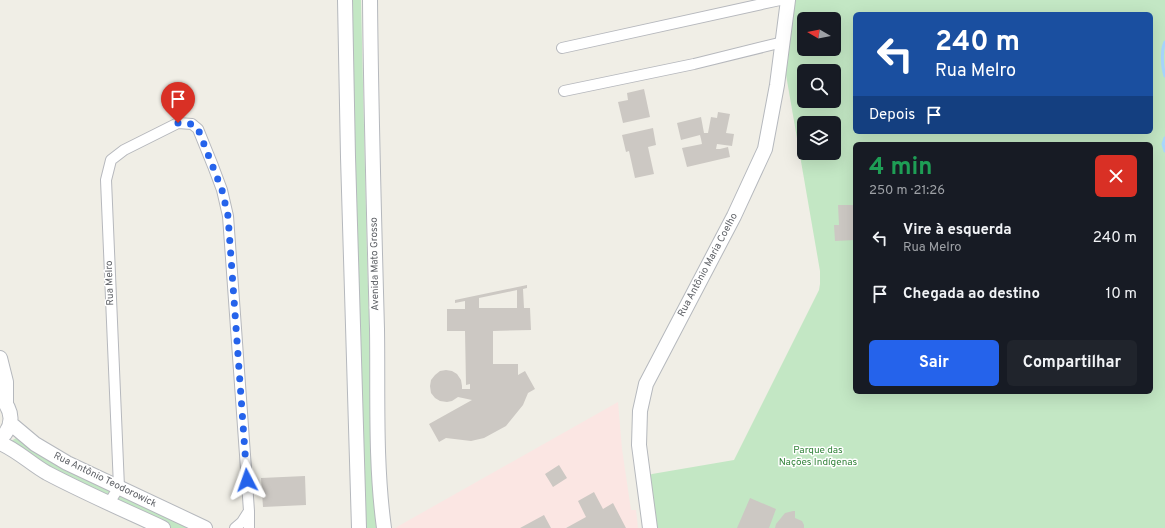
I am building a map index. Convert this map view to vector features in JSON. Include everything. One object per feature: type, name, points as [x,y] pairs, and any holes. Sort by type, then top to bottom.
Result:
[{"type":"main road","points":[[345,0],[359,528]]},
{"type":"main road","name":"Avenida Mato Grosso","points":[[370,0],[378,441],[384,528]]},
{"type":"main road","name":"Rua Antônio Maria Coelho","points":[[650,528],[639,445],[640,410],[646,384],[734,216],[765,149],[777,85],[788,0]]},
{"type":"main road","points":[[0,358],[6,382],[3,400],[10,412],[10,423],[5,434],[0,439]]},
{"type":"main road","points":[[356,421],[362,422],[373,429],[378,441]]},
{"type":"main road","name":"Rua Antônio Teodorowick","points":[[10,423],[35,444],[67,463],[204,528]]},
{"type":"main road","name":"Rua Antônio Teodorowick","points":[[0,443],[7,446],[36,467],[72,486],[163,528]]},
{"type":"street","points":[[562,48],[780,0]]},
{"type":"street","points":[[564,91],[694,64],[783,42]]},
{"type":"street","name":"Rua Melro","points":[[119,487],[106,180],[111,160],[124,150],[178,123],[192,124],[198,129],[222,190],[228,216],[249,512]]},
{"type":"street","points":[[109,503],[119,487]]},
{"type":"street","points":[[235,528],[242,522],[249,512]]},
{"type":"street","points":[[249,512],[249,528]]},
{"type":"shaded area","points":[[618,402],[622,449],[631,510],[636,510],[638,528],[395,528]]},
{"type":"green space","points":[[347,0],[361,0],[367,256],[376,528],[363,528]]},
{"type":"green space","name":"Parque das Nações Indígenas","points":[[794,0],[1165,0],[1165,528],[656,528],[650,475],[734,460],[819,290],[820,271],[801,160],[841,160],[841,116],[797,116],[797,138],[785,69]]},
{"type":"green space","points":[[18,437],[193,528],[170,528],[73,484],[11,441]]},
{"type":"building","points":[[644,89],[650,117],[623,123],[618,102],[628,100],[627,93]]},
{"type":"building","points":[[718,112],[730,114],[726,133],[734,134],[732,146],[717,144],[716,149],[728,147],[730,157],[687,167],[682,148],[702,144],[701,139],[700,135],[681,140],[677,123],[701,117],[704,133],[708,133],[711,117],[717,118]]},
{"type":"building","points":[[653,128],[656,145],[648,147],[654,174],[635,178],[629,151],[626,152],[622,135]]},
{"type":"building","points":[[838,205],[853,205],[853,240],[835,241],[834,225],[839,225]]},
{"type":"building","points":[[527,285],[527,288],[523,289],[524,308],[530,308],[531,330],[493,331],[493,364],[518,364],[518,375],[525,371],[535,389],[528,393],[523,405],[506,426],[484,438],[471,441],[446,438],[439,442],[429,424],[472,400],[458,397],[452,401],[440,401],[431,393],[431,380],[440,371],[446,370],[457,374],[461,380],[462,389],[470,389],[470,384],[466,385],[465,331],[447,331],[447,309],[465,309],[465,301],[455,303],[455,300]],"holes":[[[517,290],[517,308],[479,308],[479,298]]]},
{"type":"building","points":[[559,465],[567,478],[553,487],[545,474]]},
{"type":"building","points":[[305,476],[306,505],[263,507],[261,478]]},
{"type":"building","points":[[594,492],[603,509],[613,503],[626,528],[566,528],[586,517],[578,501]]},
{"type":"building","points":[[750,498],[776,509],[769,528],[737,528]]},
{"type":"building","points":[[795,511],[795,518],[802,521],[804,528],[775,528],[776,524],[785,513]]},
{"type":"building","points":[[544,515],[551,528],[520,528]]},
{"type":"waterway","points":[[1165,42],[1162,59],[1165,76]]},
{"type":"waterway","points":[[1165,138],[1163,144],[1165,151]]},
{"type":"route","points":[[178,123],[192,124],[198,129],[202,136],[222,190],[228,216],[247,480]]}]
